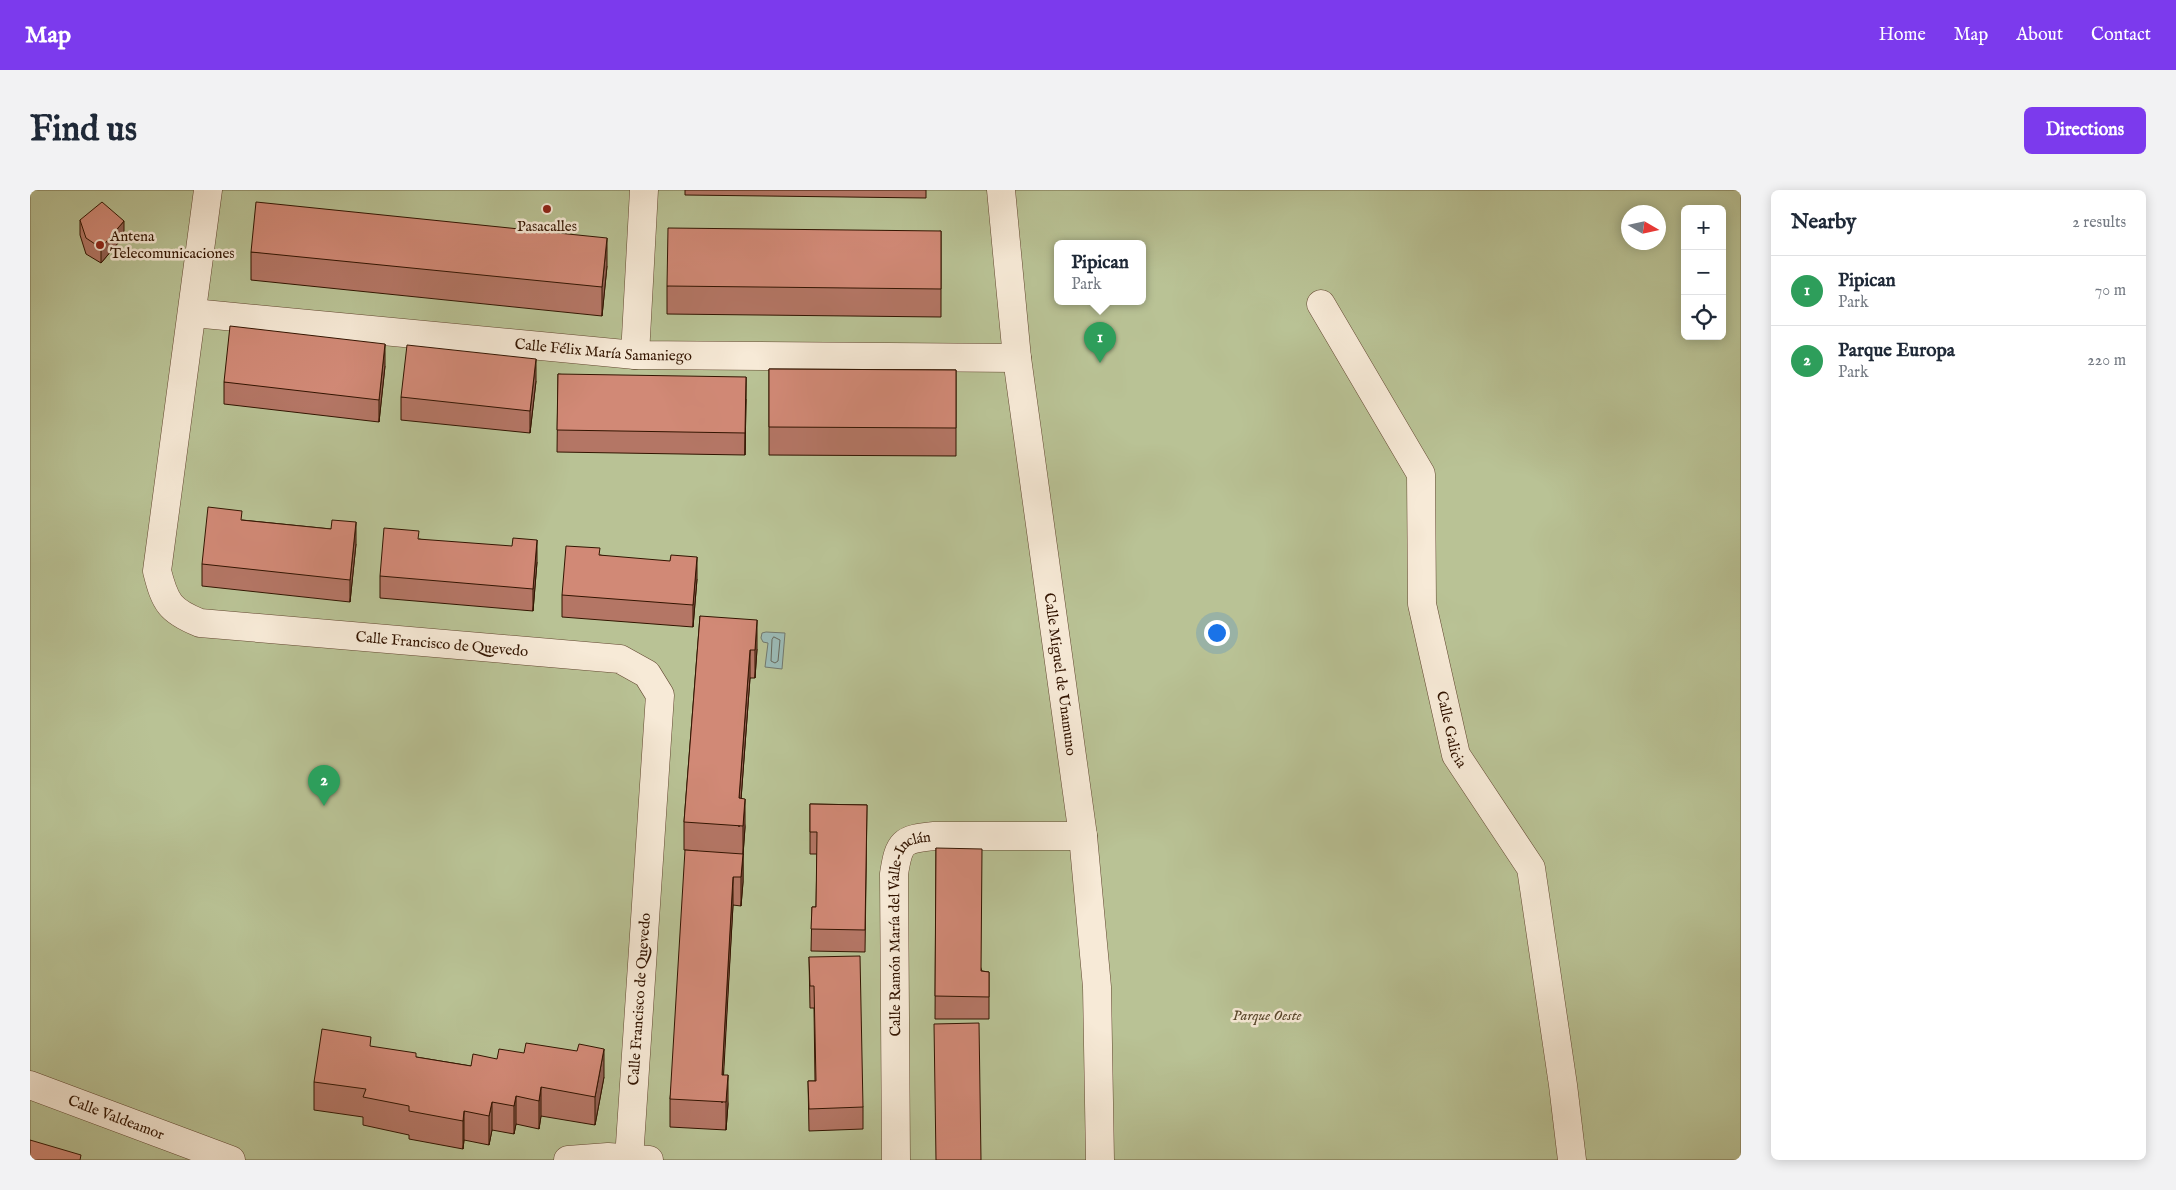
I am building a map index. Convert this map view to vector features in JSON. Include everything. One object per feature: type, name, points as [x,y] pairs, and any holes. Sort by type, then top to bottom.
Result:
[{"type":"street","name":"Calle Francisco de Quevedo","points":[[208,190],[157,571],[163,596],[180,615],[200,624],[620,659],[647,674],[660,695],[624,1159]]},
{"type":"street","points":[[635,355],[644,190]]},
{"type":"street","name":"Calle Miguel de Unamuno","points":[[1001,190],[1017,358],[1083,836],[1097,987],[1100,1160]]},
{"type":"street","name":"Calle Galicia","points":[[1321,304],[1421,474],[1422,604],[1456,755],[1531,868],[1564,1085],[1572,1160]]},
{"type":"street","name":"Calle Félix María Samaniego","points":[[193,313],[635,355],[1017,358]]},
{"type":"street","name":"Calle Ramón María del Valle-Inclán","points":[[896,1160],[894,874],[897,851],[912,838],[934,836],[1083,836]]},
{"type":"street","name":"Calle Valdeamor","points":[[30,1085],[231,1160]]},
{"type":"street","points":[[568,1160],[624,1159]]},
{"type":"green space","name":"Parque Oeste","points":[[30,190],[1741,190],[1741,1160],[30,1160]]},
{"type":"water","points":[[762,633],[785,633],[782,669],[765,667],[768,643],[763,642],[761,638]]},
{"type":"building","points":[[102,202],[124,221],[101,248],[86,238],[80,220]]},
{"type":"building","points":[[256,202],[607,238],[602,287],[251,252]]},
{"type":"building","points":[[668,228],[941,231],[941,289],[667,286]]},
{"type":"building","points":[[230,326],[385,344],[379,400],[224,382]]},
{"type":"building","points":[[407,345],[536,359],[530,411],[401,397]]},
{"type":"building","points":[[769,369],[956,370],[956,428],[769,427]]},
{"type":"building","points":[[558,374],[746,377],[745,433],[557,430]]},
{"type":"building","points":[[208,507],[242,511],[241,520],[331,529],[332,520],[356,522],[350,580],[202,564]]},
{"type":"building","points":[[384,528],[419,531],[418,539],[512,546],[513,538],[537,540],[533,589],[380,576]]},
{"type":"building","points":[[566,546],[600,548],[599,555],[670,561],[671,555],[697,557],[693,605],[562,595]]},
{"type":"building","points":[[700,616],[757,620],[755,650],[750,650],[739,798],[745,799],[743,826],[684,822]]},
{"type":"building","points":[[810,804],[867,805],[865,930],[811,929],[812,907],[816,907],[817,832],[810,832]]},
{"type":"building","points":[[936,848],[982,849],[981,971],[989,972],[989,997],[935,996]]},
{"type":"building","points":[[685,850],[743,854],[741,877],[733,877],[722,1075],[728,1075],[726,1102],[670,1099]]},
{"type":"building","points":[[860,956],[863,1107],[809,1109],[808,1081],[816,1081],[814,986],[810,986],[809,957]]},
{"type":"building","points":[[979,1023],[981,1160],[936,1160],[934,1024]]},
{"type":"building","points":[[322,1029],[371,1037],[370,1046],[416,1053],[416,1057],[471,1066],[473,1054],[497,1059],[499,1049],[524,1053],[526,1043],[577,1051],[579,1044],[604,1049],[595,1097],[541,1087],[539,1101],[516,1096],[514,1106],[492,1102],[489,1116],[464,1111],[463,1121],[409,1111],[409,1106],[363,1097],[366,1089],[314,1082]]},
{"type":"building","points":[[30,1140],[81,1155],[80,1160],[30,1160]]},
{"type":"place","name":"Pasacalles","points":[[547,209]]},
{"type":"place","name":"Antena Telecomunicaciones","points":[[100,245]]},
{"type":"place","name":"Pipican","points":[[1100,363]]},
{"type":"place","name":"Parque Europa","points":[[324,806]]}]
